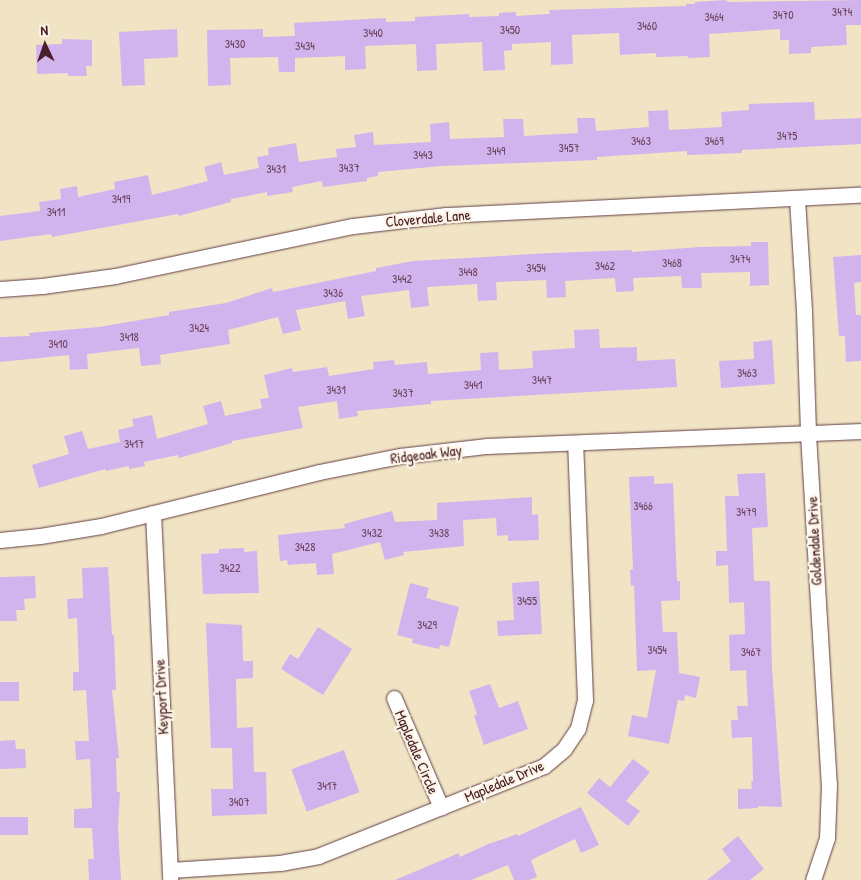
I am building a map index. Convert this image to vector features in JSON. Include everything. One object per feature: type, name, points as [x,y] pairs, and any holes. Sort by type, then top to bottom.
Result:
[{"type":"street","name":"Cloverdale Lane","points":[[0,289],[42,286],[115,276],[362,224],[446,215],[861,195]]},
{"type":"street","name":"Goldendale Drive","points":[[797,198],[804,311],[808,434],[829,784],[827,838],[813,880]]},
{"type":"street","name":"Ridgeoak Way","points":[[0,540],[40,536],[101,526],[319,472],[400,456],[487,446],[861,431]]},
{"type":"street","name":"Mapledale Drive","points":[[170,875],[280,863],[318,856],[544,766],[564,749],[578,728],[585,700],[575,443]]},
{"type":"street","name":"Keyport Drive","points":[[153,513],[170,875]]},
{"type":"street","name":"Mapledale Circle","points":[[394,698],[441,807]]},
{"type":"building","points":[[726,0],[728,2],[861,0],[861,25],[846,25],[847,45],[811,47],[811,53],[789,54],[789,40],[780,40],[780,29],[709,34],[710,57],[688,58],[688,56],[656,57],[656,53],[620,55],[619,33],[572,35],[573,64],[551,65],[551,42],[512,44],[512,50],[504,51],[505,70],[483,71],[482,42],[436,44],[437,70],[417,71],[416,44],[365,46],[366,69],[345,70],[345,56],[295,58],[295,72],[279,72],[278,57],[230,58],[231,85],[208,86],[207,30],[263,29],[263,37],[295,36],[294,23],[386,18],[386,22],[415,21],[415,17],[469,14],[469,17],[499,16],[499,13],[516,12],[516,16],[550,14],[549,10],[686,6],[686,4],[695,4],[695,2]]},
{"type":"building","points":[[177,29],[178,57],[144,59],[145,85],[122,86],[119,32]]},
{"type":"building","points":[[62,39],[92,40],[92,66],[86,66],[87,76],[68,76],[68,73],[37,74],[36,45],[62,44]]},
{"type":"building","points":[[814,102],[815,120],[861,118],[861,144],[742,150],[742,153],[687,155],[687,151],[597,157],[597,160],[441,166],[378,172],[378,176],[367,178],[367,181],[323,187],[322,181],[292,187],[293,192],[267,196],[267,192],[231,199],[231,202],[179,216],[178,214],[52,237],[51,234],[0,241],[0,216],[40,211],[39,202],[61,199],[60,189],[77,186],[78,197],[115,189],[114,182],[148,175],[152,195],[208,181],[204,167],[221,162],[224,175],[259,168],[257,157],[269,155],[268,148],[296,143],[299,162],[337,157],[336,149],[356,147],[354,135],[373,132],[374,145],[431,142],[430,124],[449,122],[450,139],[504,137],[503,119],[523,119],[524,136],[578,133],[577,118],[595,118],[596,131],[649,127],[648,111],[668,110],[669,130],[722,127],[721,112],[749,110],[749,104]]},
{"type":"building","points":[[751,242],[768,242],[769,285],[750,286],[750,272],[701,273],[702,288],[682,288],[681,276],[633,278],[634,291],[616,292],[615,278],[565,281],[566,297],[547,298],[546,280],[496,282],[497,300],[478,301],[477,284],[427,287],[429,306],[411,308],[409,290],[361,296],[365,316],[348,319],[345,301],[296,310],[301,330],[283,334],[278,317],[228,330],[230,344],[160,355],[161,364],[141,366],[139,348],[87,354],[88,369],[70,370],[69,355],[0,362],[0,337],[30,336],[29,333],[99,327],[169,315],[169,312],[226,303],[272,288],[273,292],[376,271],[376,268],[413,261],[551,253],[632,250],[632,252],[700,247],[751,246]]},
{"type":"building","points":[[861,255],[861,282],[854,283],[856,315],[861,315],[861,361],[846,362],[845,336],[839,336],[833,257]]},
{"type":"building","points":[[599,329],[600,348],[637,347],[637,361],[675,359],[677,387],[431,401],[431,404],[357,411],[358,416],[339,419],[337,401],[298,407],[303,428],[232,441],[232,443],[179,458],[178,455],[144,462],[145,466],[129,469],[129,466],[106,471],[105,469],[39,488],[32,465],[69,454],[64,436],[82,431],[88,449],[120,442],[118,430],[134,426],[132,419],[152,415],[157,439],[208,424],[203,406],[221,401],[225,416],[262,408],[260,399],[269,398],[264,375],[292,368],[293,372],[327,367],[329,376],[374,369],[373,362],[394,360],[395,365],[427,362],[428,374],[481,370],[480,353],[498,352],[499,370],[533,368],[532,351],[575,348],[574,330]]},
{"type":"building","points":[[772,340],[775,384],[721,388],[719,361],[754,359],[753,342]]},
{"type":"building","points":[[765,473],[768,527],[752,528],[754,581],[770,581],[772,668],[782,807],[758,806],[758,808],[738,809],[738,789],[752,789],[751,781],[753,781],[752,737],[732,738],[731,720],[738,720],[737,706],[748,706],[746,670],[730,671],[729,635],[745,634],[744,602],[729,603],[728,565],[716,566],[716,551],[727,551],[725,496],[739,496],[737,474]]},
{"type":"building","points":[[654,476],[654,484],[673,483],[677,581],[680,581],[680,600],[661,601],[663,632],[677,632],[679,673],[700,677],[696,698],[685,695],[684,701],[678,700],[669,744],[628,736],[632,715],[647,718],[656,670],[637,671],[634,585],[631,586],[630,570],[633,569],[629,477]]},
{"type":"building","points":[[532,497],[532,515],[538,514],[539,540],[508,541],[508,535],[497,536],[496,518],[463,520],[464,546],[403,552],[404,555],[385,560],[380,542],[332,554],[334,574],[317,575],[316,563],[288,565],[287,560],[280,561],[278,535],[345,528],[344,524],[392,511],[395,522],[437,520],[437,503]]},
{"type":"building","points":[[244,548],[244,552],[257,551],[259,593],[203,594],[201,554],[219,553],[219,549]]},
{"type":"building","points":[[108,567],[112,635],[114,635],[116,690],[112,690],[119,758],[116,758],[117,792],[120,792],[118,827],[121,880],[89,880],[88,859],[94,859],[92,828],[74,828],[74,809],[92,808],[90,759],[76,760],[75,741],[89,741],[86,690],[73,691],[73,672],[79,672],[77,618],[68,619],[67,599],[83,598],[82,568]]},
{"type":"building","points":[[35,576],[36,598],[24,599],[25,610],[16,610],[17,621],[0,621],[0,577]]},
{"type":"building","points":[[539,581],[542,634],[498,636],[497,621],[514,620],[512,583]]},
{"type":"building","points":[[410,583],[429,588],[426,598],[459,607],[449,647],[440,645],[439,649],[412,643],[413,639],[397,635]]},
{"type":"building","points":[[206,623],[242,625],[243,661],[253,661],[253,678],[236,679],[237,728],[253,727],[254,772],[266,772],[267,814],[212,816],[211,789],[233,789],[232,748],[211,748]]},
{"type":"building","points":[[318,627],[352,649],[323,695],[281,669],[290,654],[298,659]]},
{"type":"building","points":[[0,682],[19,682],[19,701],[0,701]]},
{"type":"building","points":[[490,684],[499,708],[518,701],[528,729],[484,745],[474,716],[477,714],[469,691]]},
{"type":"building","points":[[15,740],[16,749],[25,749],[26,768],[0,769],[0,741]]},
{"type":"building","points":[[344,750],[359,792],[307,811],[291,769]]},
{"type":"building","points":[[633,759],[650,772],[626,801],[640,811],[628,826],[587,793],[599,778],[610,787]]},
{"type":"building","points":[[581,807],[599,845],[581,853],[575,839],[531,860],[537,877],[529,880],[514,880],[508,865],[471,880],[395,880],[459,853],[460,857],[488,844],[518,834],[518,836]]},
{"type":"building","points":[[0,817],[28,817],[28,835],[0,835]]},
{"type":"building","points":[[738,836],[764,869],[750,880],[707,880],[731,861],[722,849]]}]
